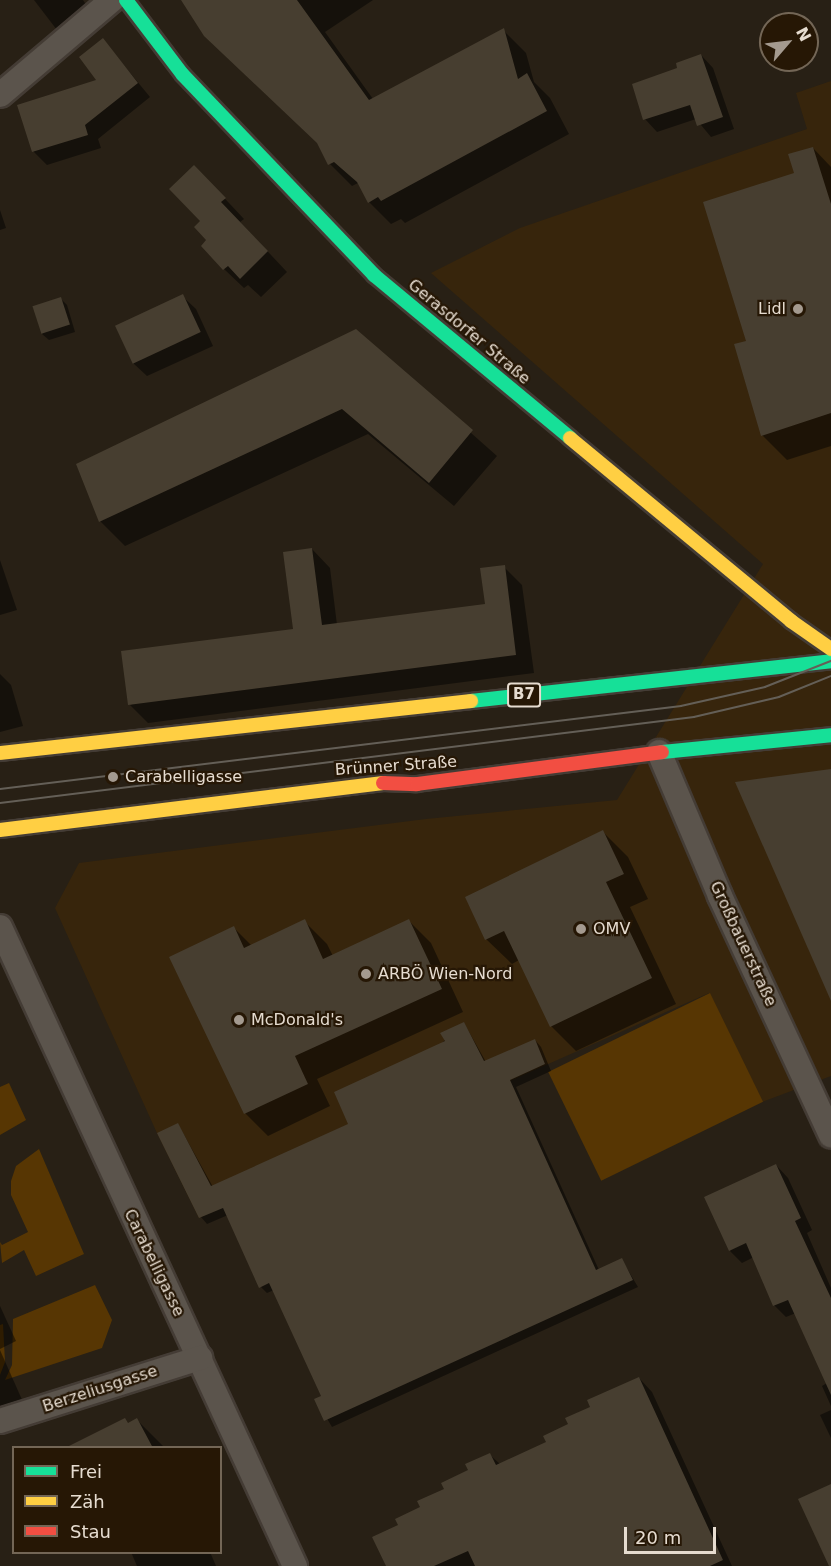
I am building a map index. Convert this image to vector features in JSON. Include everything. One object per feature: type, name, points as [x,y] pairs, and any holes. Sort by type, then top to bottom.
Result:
[{"type":"main road","name":"Gerasdorfer Straße","points":[[126,0],[183,75],[374,274],[791,621],[831,649]]},
{"type":"main road","name":"B7","points":[[0,753],[831,661]]},
{"type":"main road","name":"Brünner Straße","points":[[0,830],[362,783],[417,784],[659,752],[831,735]]},
{"type":"street","points":[[0,95],[112,0]]},
{"type":"street","name":"Großbauerstraße","points":[[659,752],[720,896],[831,1135]]},
{"type":"street","name":"Carabelligasse","points":[[0,927],[295,1566]]},
{"type":"street","name":"Berzeliusgasse","points":[[0,1421],[200,1358]]},
{"type":"shaded area","points":[[831,81],[831,1076],[762,1102],[709,993],[199,1218],[157,1133],[55,908],[79,863],[426,819],[617,800],[763,564],[431,273],[520,228],[807,129],[796,93]]},
{"type":"shaded area","points":[[710,993],[763,1102],[601,1181],[548,1072]]},
{"type":"shaded area","points":[[9,1083],[26,1120],[0,1135],[0,1087]]},
{"type":"shaded area","points":[[39,1149],[84,1254],[36,1276],[24,1250],[2,1263],[0,1242],[2,1245],[28,1232],[11,1195],[11,1181],[16,1166]]},
{"type":"shaded area","points":[[95,1285],[112,1320],[102,1348],[5,1380],[12,1365],[13,1319]]},
{"type":"shaded area","points":[[3,1324],[5,1362],[0,1375],[0,1325]]},
{"type":"building","points":[[181,0],[297,0],[369,100],[504,28],[518,79],[527,73],[547,111],[381,201],[378,197],[368,203],[357,182],[334,162],[328,165],[317,143],[204,36]]},
{"type":"building","points":[[103,38],[138,83],[85,125],[88,135],[32,152],[17,105],[96,80],[79,57]]},
{"type":"building","points":[[701,54],[723,117],[697,126],[690,105],[643,120],[632,84],[677,68],[676,63]]},
{"type":"building","points":[[813,147],[831,204],[831,413],[761,436],[734,344],[746,341],[703,202],[794,173],[788,154]]},
{"type":"building","points":[[194,165],[226,198],[221,202],[268,251],[240,279],[228,266],[223,270],[201,246],[206,240],[194,227],[200,221],[169,189]]},
{"type":"building","points":[[183,294],[201,332],[133,364],[115,326]]},
{"type":"building","points":[[61,297],[70,325],[41,334],[32,306]]},
{"type":"building","points":[[356,329],[473,430],[429,483],[342,409],[99,522],[76,464]]},
{"type":"building","points":[[312,548],[322,625],[485,604],[480,568],[505,565],[516,655],[128,705],[121,651],[293,629],[283,552]]},
{"type":"building","points":[[831,769],[831,1001],[735,782]]},
{"type":"building","name":"OMV","points":[[603,830],[624,874],[606,882],[652,978],[550,1027],[504,931],[485,940],[465,897]]},
{"type":"building","points":[[305,919],[323,959],[409,919],[442,989],[295,1056],[308,1084],[244,1114],[169,957],[234,926],[244,948]]},
{"type":"building","points":[[464,1022],[484,1061],[535,1039],[545,1064],[510,1080],[596,1270],[622,1258],[633,1280],[324,1421],[314,1399],[321,1396],[269,1283],[259,1288],[223,1208],[199,1218],[157,1133],[178,1123],[211,1186],[348,1124],[334,1092],[445,1041],[440,1033]]},
{"type":"building","points":[[776,1164],[801,1218],[795,1221],[831,1298],[831,1395],[788,1300],[773,1306],[746,1243],[729,1251],[704,1197]]},
{"type":"building","points":[[639,1377],[723,1560],[710,1566],[475,1566],[468,1551],[434,1566],[386,1566],[372,1537],[398,1525],[395,1519],[420,1507],[417,1501],[444,1489],[441,1483],[468,1470],[465,1464],[490,1453],[496,1465],[546,1442],[543,1436],[568,1424],[565,1418],[590,1407],[587,1400]]},
{"type":"building","points":[[125,1418],[128,1423],[137,1418],[152,1446],[69,1446]]},
{"type":"building","points":[[831,1484],[831,1566],[829,1566],[798,1499]]},
{"type":"tram line","points":[[0,789],[681,706],[765,687],[831,661]]},
{"type":"tram line","points":[[0,803],[694,717],[779,697],[831,676]]},
{"type":"traffic: fast","points":[[126,0],[183,75],[374,275],[570,438]]},
{"type":"traffic: fast","points":[[471,701],[831,661]]},
{"type":"traffic: fast","points":[[662,752],[831,735]]},
{"type":"traffic: slow","points":[[570,438],[791,621],[831,649]]},
{"type":"traffic: slow","points":[[0,753],[471,701]]},
{"type":"traffic: slow","points":[[0,830],[383,783]]},
{"type":"traffic: jam","points":[[383,783],[417,784],[662,752]]},
{"type":"place","name":"Lidl","points":[[798,309]]},
{"type":"place","name":"Carabelligasse","points":[[113,777]]},
{"type":"place","name":"OMV","points":[[581,929]]},
{"type":"place","name":"ARBÖ Wien-Nord","points":[[366,974]]},
{"type":"place","name":"McDonald's","points":[[239,1020]]}]
